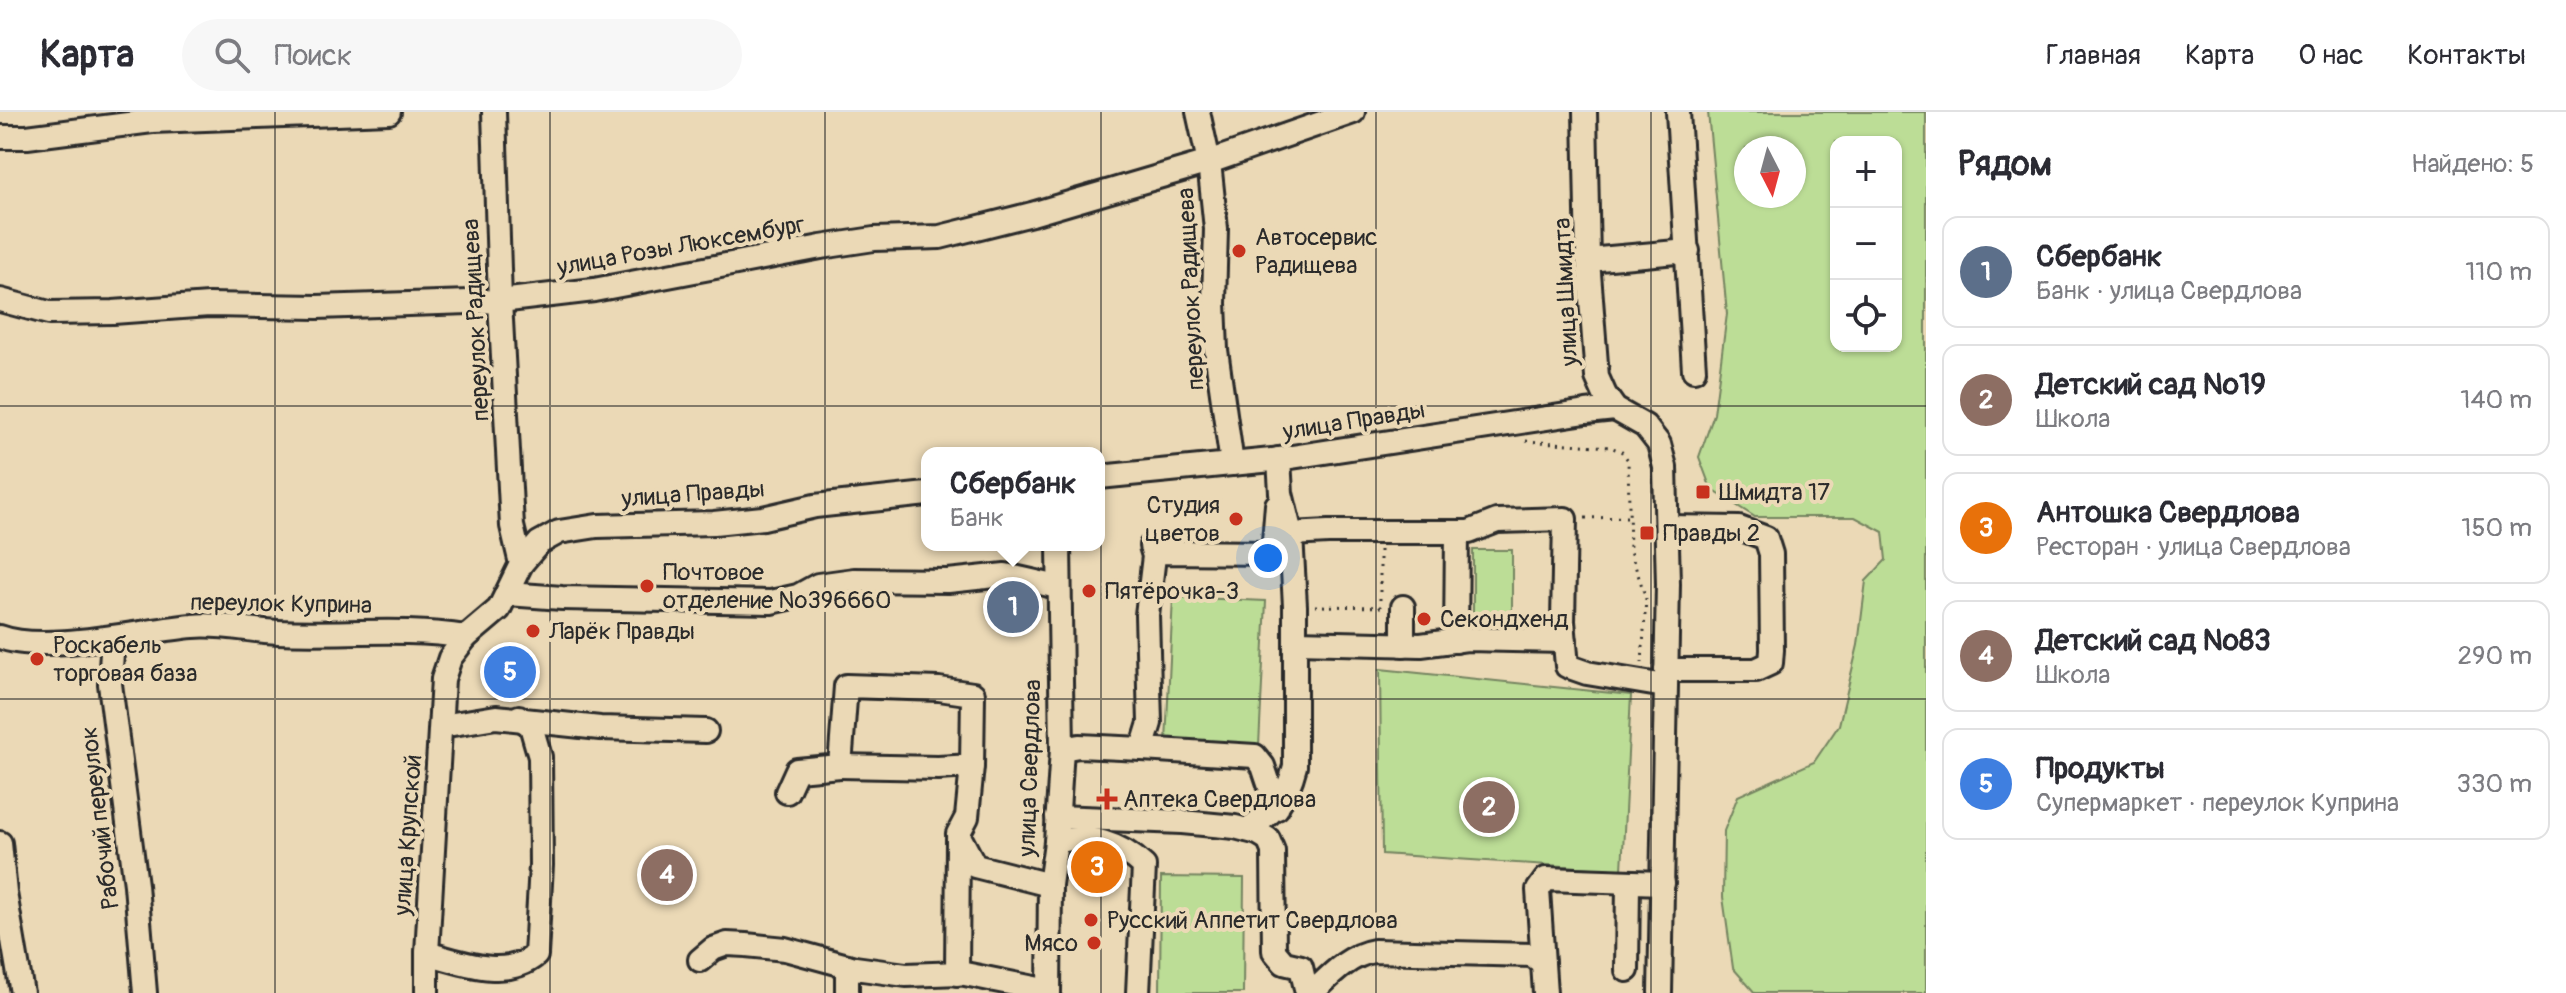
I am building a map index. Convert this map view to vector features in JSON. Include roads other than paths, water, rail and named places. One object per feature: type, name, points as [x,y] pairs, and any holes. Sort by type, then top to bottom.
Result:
[{"type":"street","points":[[0,137],[27,137],[152,121],[389,112]]},
{"type":"street","name":"переулок Радищева","points":[[494,112],[512,526],[521,564]]},
{"type":"street","name":"переулок Радищева","points":[[1198,112],[1209,162],[1216,229],[1216,350],[1232,464]]},
{"type":"street","name":"улица Розы Люксембург","points":[[0,300],[49,313],[113,312],[209,305],[317,307],[500,301],[594,290],[821,247],[874,239],[940,237],[1032,214],[1209,162],[1353,112]]},
{"type":"street","name":"улица Шмидта","points":[[1585,112],[1588,260],[1597,377],[1615,409],[1645,426],[1659,444],[1665,467],[1668,584],[1665,678]]},
{"type":"street","points":[[1678,112],[1694,370]]},
{"type":"street","points":[[1588,260],[1688,251]]},
{"type":"street","points":[[1586,412],[1594,401],[1597,377]]},
{"type":"street","name":"улица Правды","points":[[1105,476],[1276,460],[1615,409]]},
{"type":"street","points":[[1248,830],[1277,808],[1289,788],[1295,766],[1296,642],[1291,534],[1276,460]]},
{"type":"street","points":[[1142,749],[1150,723],[1147,615],[1153,551],[1273,553],[1277,504],[1276,460]]},
{"type":"street","name":"улица Правды","points":[[521,564],[539,543],[559,532],[597,526],[714,523],[763,518],[815,506],[921,495]]},
{"type":"street","points":[[1291,534],[1469,532],[1497,521],[1565,519],[1567,666],[1587,673],[1641,682],[1765,669],[1771,663],[1772,650],[1771,554],[1766,538],[1739,528],[1667,527]]},
{"type":"street","points":[[1456,641],[1457,532]]},
{"type":"street","name":"улица Свердлова","points":[[1049,992],[1050,885],[1062,749],[1059,551]]},
{"type":"street","points":[[466,637],[488,621],[508,594],[521,564]]},
{"type":"street","points":[[508,594],[771,602],[798,596],[818,585],[854,580],[948,581],[1005,575],[1058,587]]},
{"type":"street","points":[[1391,607],[1403,645]]},
{"type":"street","name":"переулок Куприна","points":[[0,637],[33,643],[113,637],[196,625],[279,632],[422,632],[466,637]]},
{"type":"street","name":"Рабочий переулок","points":[[113,637],[110,684],[136,885],[145,993]]},
{"type":"street","name":"улица Крупской","points":[[423,987],[443,679],[450,658],[466,637]]},
{"type":"street","points":[[1296,642],[1403,645],[1456,641],[1565,641]]},
{"type":"street","points":[[1660,993],[1665,678]]},
{"type":"street","points":[[840,766],[846,686],[973,694],[972,766],[967,817],[958,834],[959,980]]},
{"type":"street","points":[[441,726],[496,717],[519,717],[600,728],[706,731]]},
{"type":"street","points":[[427,953],[481,968],[523,966],[536,955],[541,865],[540,757],[531,726],[519,717]]},
{"type":"street","points":[[1062,749],[1079,746],[1255,756],[1263,766],[1277,808]]},
{"type":"street","points":[[787,792],[797,770],[840,766],[972,766]]},
{"type":"street","points":[[1057,817],[1182,822],[1248,830],[1268,839],[1273,851],[1274,951],[1284,963],[1301,967],[1309,993],[1361,953],[1374,951],[1532,955],[1543,963]]},
{"type":"street","points":[[958,834],[975,866],[1050,885]]},
{"type":"street","points":[[1056,842],[1070,838],[1112,843],[1133,855],[1144,866],[1138,993]]},
{"type":"street","points":[[0,843],[22,993]]},
{"type":"street","points":[[1545,993],[1538,890],[1546,879],[1663,883]]},
{"type":"street","points":[[1627,970],[1628,882]]},
{"type":"street","points":[[700,960],[713,949],[727,944],[746,945],[785,949],[847,966],[1049,992]]},
{"type":"street","points":[[847,966],[847,993]]},
{"type":"place","name":"Автосервис Радищева","points":[[1239,251]]},
{"type":"place","name":"Шмидта 17","points":[[1703,492]]},
{"type":"place","name":"Студия цветов","points":[[1236,519]]},
{"type":"place","name":"Правды 2","points":[[1647,533]]},
{"type":"place","name":"Почтовое отделение №396660","points":[[647,586]]},
{"type":"place","name":"Пятёрочка-3","points":[[1089,591]]},
{"type":"place","name":"Сбербанк","points":[[1013,607]]},
{"type":"place","name":"Секондхенд","points":[[1424,619]]},
{"type":"place","name":"Ларёк Правды","points":[[533,631]]},
{"type":"place","name":"Роскабель торговая база","points":[[37,659]]},
{"type":"place","name":"Продукты","points":[[510,672]]},
{"type":"place","name":"Аптека Свердлова","points":[[1107,799]]},
{"type":"place","name":"Детский сад №19","points":[[1489,807]]},
{"type":"place","name":"Антошка Свердлова","points":[[1097,867]]},
{"type":"place","name":"Детский сад №83","points":[[667,875]]},
{"type":"place","name":"Русский Аппетит Свердлова","points":[[1091,920]]},
{"type":"place","name":"Мясо","points":[[1094,943]]}]
